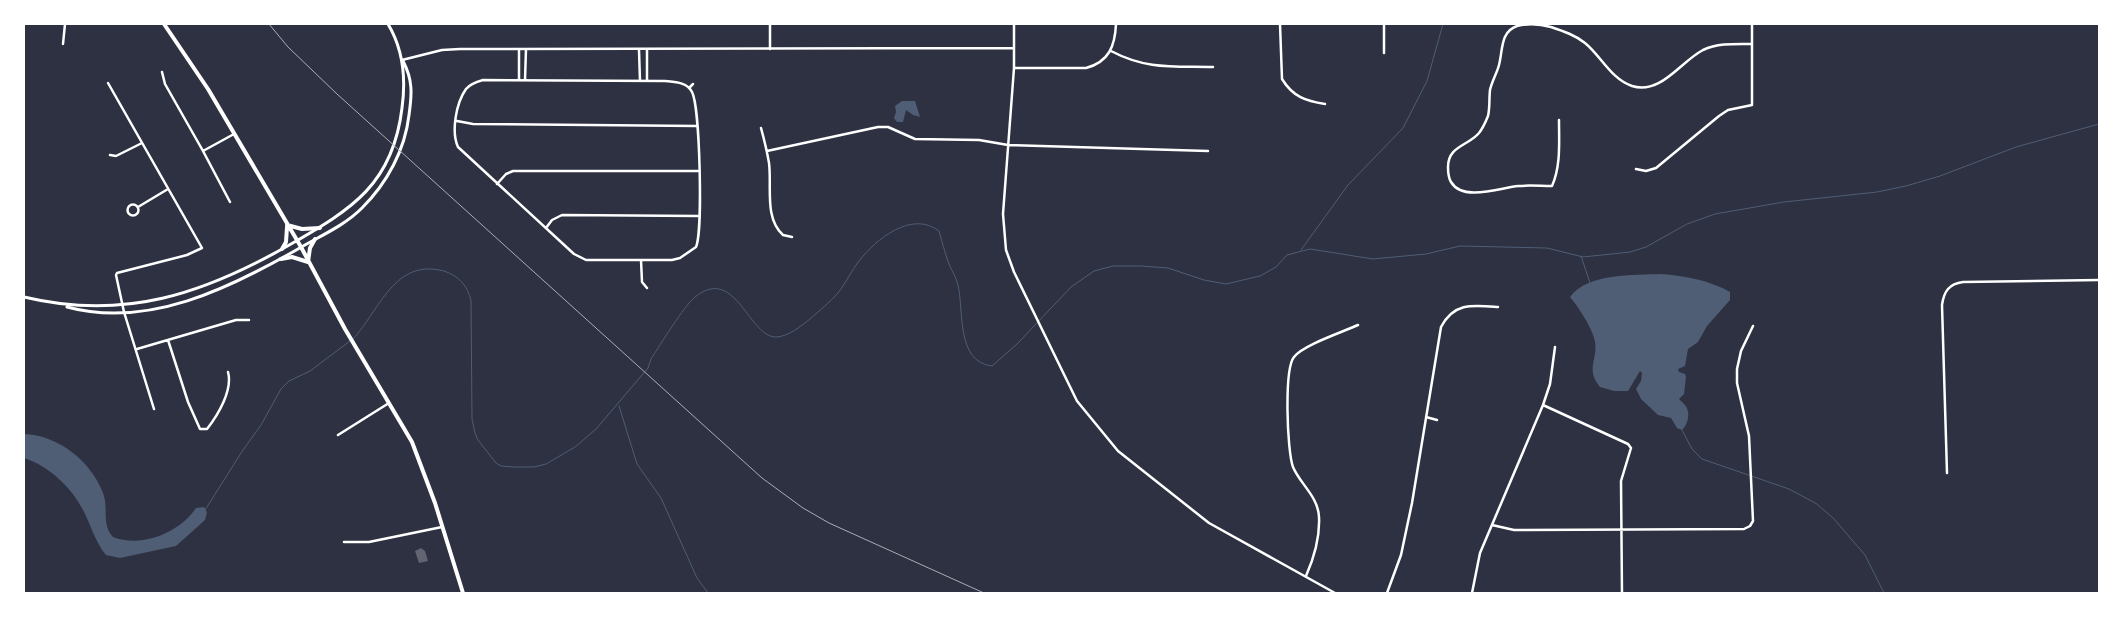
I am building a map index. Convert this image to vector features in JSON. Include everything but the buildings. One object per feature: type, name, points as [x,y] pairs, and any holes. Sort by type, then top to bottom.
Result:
[{"type":"main road","points":[[164,24],[208,89],[412,442],[420,460],[463,593]]},
{"type":"main road","points":[[287,225],[302,229],[320,228]]},
{"type":"main road","points":[[282,249],[288,237],[287,225]]},
{"type":"main road","points":[[308,262],[310,248],[315,239]]},
{"type":"main road","points":[[281,259],[292,257],[308,262]]},
{"type":"street","points":[[63,44],[65,24]]},
{"type":"street","points":[[24,297],[89,312],[124,312],[162,307],[204,296],[239,282],[358,212],[376,192],[392,167],[408,126],[410,75],[388,24]]},
{"type":"street","points":[[770,24],[770,49]]},
{"type":"street","points":[[1014,24],[1014,68],[1003,214],[1006,250],[1014,272],[1077,401],[1118,451],[1195,512],[1238,540],[1335,593]]},
{"type":"street","points":[[1014,68],[1086,68],[1102,62],[1111,51],[1116,24]]},
{"type":"street","points":[[1280,24],[1282,79],[1287,87],[1300,98],[1310,102],[1325,104]]},
{"type":"street","points":[[1384,24],[1384,53]]},
{"type":"street","points":[[1559,120],[1559,157],[1556,178],[1552,186],[1520,186],[1479,193],[1458,188],[1451,182],[1448,169],[1450,157],[1453,150],[1479,132],[1485,123],[1488,114],[1490,89],[1498,66],[1502,44],[1506,34],[1515,27],[1530,24],[1543,25],[1574,35],[1585,43],[1619,79],[1632,86],[1642,88],[1656,85],[1703,50],[1716,45],[1751,44]]},
{"type":"street","points":[[1636,169],[1646,171],[1656,168],[1728,110],[1752,105],[1752,24]]},
{"type":"street","points":[[402,60],[442,50],[1013,48]]},
{"type":"street","points":[[519,49],[519,80]]},
{"type":"street","points":[[525,80],[526,49]]},
{"type":"street","points":[[639,50],[640,81]]},
{"type":"street","points":[[647,50],[647,81]]},
{"type":"street","points":[[1111,51],[1129,60],[1144,64],[1213,67]]},
{"type":"street","points":[[61,305],[122,304],[159,299],[199,289],[239,272],[282,249],[320,228],[349,208],[373,184],[395,144],[401,119],[404,92],[402,60]]},
{"type":"street","points":[[162,72],[164,84],[230,202]]},
{"type":"street","points":[[483,80],[519,80],[680,82],[689,88],[693,93],[696,106],[697,126],[699,216],[696,246],[687,253],[672,260],[581,259],[497,184],[458,147],[454,138],[460,99],[470,85],[483,80]]},
{"type":"street","points":[[108,83],[202,248],[187,256],[116,275],[124,312],[154,408]]},
{"type":"street","points":[[689,88],[693,84]]},
{"type":"street","points":[[456,121],[473,124],[697,126]]},
{"type":"street","points":[[767,151],[878,127],[888,127],[915,139],[979,140],[1008,145],[1208,151]]},
{"type":"street","points":[[761,128],[767,151],[770,174],[770,206],[775,224],[783,235],[792,237]]},
{"type":"street","points":[[203,151],[234,134]]},
{"type":"street","points":[[110,155],[116,156],[142,143]]},
{"type":"street","points":[[497,184],[506,174],[513,171],[698,171]]},
{"type":"street","points":[[138,207],[168,190]]},
{"type":"street","points":[[133,204],[138,207],[139,210],[136,215],[130,215],[128,212],[130,205],[133,204]]},
{"type":"street","points":[[546,228],[552,220],[562,215],[699,216]]},
{"type":"street","points":[[641,260],[642,282],[647,288]]},
{"type":"street","points":[[1947,472],[1942,305],[1945,291],[1954,284],[1963,282],[2099,280]]},
{"type":"street","points":[[1387,593],[1401,555],[1412,503],[1438,336],[1445,319],[1453,310],[1462,307],[1498,307]]},
{"type":"street","points":[[136,349],[236,320],[249,320]]},
{"type":"street","points":[[1306,576],[1316,545],[1319,515],[1311,492],[1293,468],[1290,454],[1288,415],[1289,369],[1292,358],[1301,350],[1358,325]]},
{"type":"street","points":[[1492,525],[1514,530],[1744,529],[1750,526],[1753,521],[1749,436],[1737,383],[1737,369],[1741,351],[1753,326]]},
{"type":"street","points":[[168,340],[197,426],[202,430],[207,429],[216,418],[230,380],[228,372]]},
{"type":"street","points":[[1472,593],[1480,554],[1543,405],[1551,376],[1555,347]]},
{"type":"street","points":[[338,434],[389,403]]},
{"type":"street","points":[[1543,405],[1628,444],[1631,448],[1621,481],[1622,593]]},
{"type":"street","points":[[1426,417],[1437,420]]},
{"type":"street","points":[[344,542],[369,542],[442,527]]},
{"type":"water","points":[[902,101],[915,101],[920,117],[906,110],[903,122],[897,122],[894,118],[895,106]]},
{"type":"water","points":[[1661,274],[1697,279],[1714,284],[1730,292],[1730,300],[1707,326],[1698,342],[1688,349],[1685,366],[1678,369],[1686,377],[1684,394],[1679,399],[1687,408],[1688,415],[1687,422],[1682,430],[1677,428],[1671,418],[1658,415],[1641,399],[1636,389],[1641,381],[1642,373],[1640,371],[1628,391],[1614,391],[1600,387],[1593,375],[1595,342],[1592,331],[1570,297],[1578,289],[1599,279],[1625,275]]},
{"type":"water","points":[[24,434],[49,439],[61,445],[72,452],[90,470],[98,481],[103,493],[107,527],[113,537],[136,541],[159,536],[180,525],[196,508],[204,507],[207,512],[205,520],[176,546],[120,558],[106,555],[72,493],[58,478],[42,466],[24,458]]},
{"type":"waterway","points":[[1301,250],[1348,185],[1403,128],[1427,81],[1443,24]]},
{"type":"waterway","points":[[353,339],[380,301],[400,279],[412,272],[427,269],[444,271],[454,276],[465,286],[471,301],[472,419],[475,433],[478,440],[496,463],[501,466],[534,467],[546,464],[575,447],[596,429],[648,368],[651,359],[672,326],[695,297],[709,289],[721,290],[732,296],[767,335],[777,337],[786,335],[810,319],[835,296],[859,261],[875,244],[885,236],[906,225],[929,225],[939,231],[958,285],[967,345],[972,355],[980,362],[992,366],[1017,344],[1071,287],[1094,271],[1113,266],[1168,268],[1204,280],[1226,284],[1260,276],[1276,267],[1287,255],[1310,249],[1373,259],[1426,254],[1460,246],[1547,248],[1583,257],[1630,252],[1646,247],[1687,224],[1715,214],[1784,202],[1877,192],[1906,186],[1940,176],[2016,147],[2099,124]]},
{"type":"waterway","points":[[1581,256],[1590,283]]},
{"type":"waterway","points":[[205,510],[261,425],[281,389],[289,381],[310,371],[350,341]]},
{"type":"waterway","points":[[619,406],[637,464],[661,498],[697,578],[708,593]]},
{"type":"waterway","points":[[1682,430],[1692,449],[1702,459],[1789,489],[1817,504],[1834,519],[1865,555],[1884,593]]},
{"type":"railway","points":[[269,24],[288,47],[337,94],[762,478],[803,508],[829,523],[984,593]]}]
